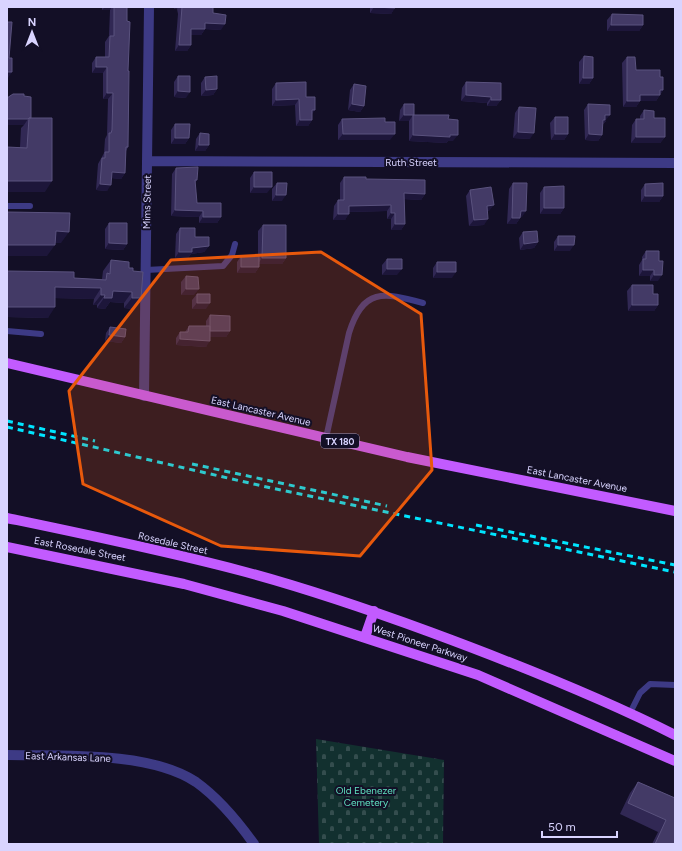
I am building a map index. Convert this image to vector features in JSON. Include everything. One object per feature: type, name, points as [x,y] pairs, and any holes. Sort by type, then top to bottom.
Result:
[{"type":"main road","name":"East Lancaster Avenue","points":[[7,363],[406,457],[675,511]]},
{"type":"main road","name":"Rosedale Street","points":[[7,518],[69,530],[239,570],[332,598]]},
{"type":"main road","name":"East Rosedale Street","points":[[7,547],[148,576]]},
{"type":"main road","name":"West Pioneer Parkway","points":[[148,576],[276,609],[478,675],[675,761]]},
{"type":"main road","name":"West Pioneer Parkway","points":[[332,598],[374,611],[590,694],[675,735]]},
{"type":"main road","points":[[365,637],[374,611]]},
{"type":"street","name":"Mims Street","points":[[144,396],[149,7]]},
{"type":"street","name":"Ruth Street","points":[[147,161],[675,163]]},
{"type":"street","name":"East Arkansas Lane","points":[[7,755],[86,756],[136,761],[175,771],[196,782],[238,822],[254,844]]},
{"type":"lane","points":[[7,206],[30,206]]},
{"type":"lane","points":[[146,270],[223,266],[232,255],[235,244]]},
{"type":"lane","points":[[326,438],[349,333],[354,318],[361,306],[378,297],[387,295],[423,303]]},
{"type":"lane","points":[[7,332],[41,334]]},
{"type":"lane","points":[[630,713],[640,693],[650,684],[675,685]]},
{"type":"highlighted area","points":[[321,252],[421,314],[432,470],[360,556],[221,546],[83,484],[69,391],[171,260]]},
{"type":"green space","name":"Old Ebenezer Cemetery","points":[[316,739],[444,760],[443,844],[319,844]]},
{"type":"building","points":[[114,7],[127,7],[127,21],[130,22],[128,71],[128,147],[126,147],[125,173],[112,172],[111,185],[100,184],[102,158],[105,158],[105,152],[109,152],[109,133],[111,133],[112,130],[113,93],[107,93],[107,67],[96,67],[96,57],[109,57],[110,36],[114,36]]},
{"type":"building","points":[[182,7],[213,7],[213,13],[226,15],[225,24],[205,23],[205,29],[191,29],[191,45],[179,45]]},
{"type":"building","points":[[374,7],[395,7],[395,8]]},
{"type":"building","points":[[612,14],[643,15],[643,25],[611,25]]},
{"type":"building","points":[[7,22],[12,22],[9,58],[12,58],[12,72],[7,72]]},
{"type":"building","points":[[584,56],[593,57],[593,78],[583,78]]},
{"type":"building","points":[[627,57],[635,57],[636,70],[660,70],[660,77],[663,77],[663,90],[660,90],[660,95],[640,95],[640,101],[627,101]]},
{"type":"building","points":[[178,76],[190,76],[190,92],[178,91]]},
{"type":"building","points":[[217,76],[217,89],[206,90],[205,77]]},
{"type":"building","points":[[306,82],[306,97],[315,97],[315,110],[312,110],[312,120],[300,120],[299,99],[276,100],[276,83]]},
{"type":"building","points":[[466,82],[501,83],[501,100],[491,100],[491,97],[466,95]]},
{"type":"building","points":[[354,84],[366,86],[364,106],[352,104]]},
{"type":"building","points":[[13,94],[24,94],[24,96],[31,97],[31,118],[7,119],[7,98]]},
{"type":"building","points":[[404,104],[414,104],[414,115],[404,115]]},
{"type":"building","points":[[588,104],[610,105],[610,115],[605,115],[605,120],[603,120],[602,135],[589,134]]},
{"type":"building","points":[[519,107],[536,108],[534,133],[518,132]]},
{"type":"building","points":[[644,110],[654,111],[654,118],[665,118],[665,137],[636,137],[636,119],[644,119]]},
{"type":"building","points":[[413,115],[449,115],[448,119],[458,120],[458,135],[450,135],[450,137],[413,135]]},
{"type":"building","points":[[555,117],[568,117],[568,134],[555,134]]},
{"type":"building","points":[[29,118],[52,118],[52,181],[7,181],[7,147],[27,148]]},
{"type":"building","points":[[385,118],[385,122],[395,122],[395,134],[343,134],[342,119]]},
{"type":"building","points":[[175,124],[190,124],[189,138],[175,138]]},
{"type":"building","points":[[200,133],[209,134],[209,145],[199,145]]},
{"type":"building","points":[[198,167],[197,180],[195,180],[197,203],[221,203],[221,217],[203,217],[203,211],[175,210],[176,168]]},
{"type":"building","points":[[254,172],[272,172],[272,187],[254,187]]},
{"type":"building","points":[[344,177],[425,180],[425,194],[404,193],[405,224],[395,224],[395,213],[391,213],[391,205],[349,206],[349,214],[338,214],[338,200],[344,200]]},
{"type":"building","points":[[277,183],[287,183],[286,195],[276,195]]},
{"type":"building","points":[[513,183],[527,183],[526,211],[521,211],[520,218],[512,218]]},
{"type":"building","points":[[663,183],[663,196],[645,196],[645,184]]},
{"type":"building","points":[[564,186],[564,208],[544,208],[544,187]]},
{"type":"building","points":[[491,187],[494,205],[487,206],[488,219],[474,220],[470,190]]},
{"type":"building","points":[[7,212],[70,213],[69,232],[56,231],[55,245],[7,245]]},
{"type":"building","points":[[109,223],[127,223],[127,244],[109,243]]},
{"type":"building","points":[[263,225],[286,225],[286,258],[262,258]]},
{"type":"building","points":[[180,228],[195,228],[195,237],[209,237],[209,246],[192,248],[192,252],[179,252]]},
{"type":"building","points":[[537,231],[538,242],[524,244],[523,232]]},
{"type":"building","points":[[558,236],[575,236],[574,245],[558,245]]},
{"type":"building","points":[[646,251],[659,251],[659,261],[663,261],[662,275],[654,275],[654,270],[643,270],[643,259],[646,259]]},
{"type":"building","points":[[241,256],[259,256],[259,267],[241,267]]},
{"type":"building","points":[[387,259],[402,259],[402,269],[387,269]]},
{"type":"building","points":[[111,260],[129,262],[129,268],[133,268],[133,271],[143,272],[141,298],[132,298],[132,292],[113,291],[112,298],[104,298],[105,295],[101,295],[101,288],[55,287],[55,307],[7,307],[7,271],[74,272],[74,278],[106,280],[107,273],[110,274]]},
{"type":"building","points":[[437,262],[456,262],[456,272],[437,272]]},
{"type":"building","points":[[186,276],[198,277],[199,289],[186,289]]},
{"type":"building","points":[[632,285],[653,285],[653,294],[658,294],[658,305],[632,305]]},
{"type":"building","points":[[197,294],[210,294],[210,303],[197,303]]},
{"type":"building","points":[[210,315],[230,316],[230,331],[210,331]]},
{"type":"building","points":[[189,326],[210,326],[210,341],[180,339],[180,332],[188,332]]},
{"type":"building","points":[[110,327],[126,329],[125,337],[109,335]]},
{"type":"building","points":[[638,782],[675,798],[675,844],[655,844],[666,820],[628,803]]},
{"type":"railway","points":[[7,421],[95,441]]},
{"type":"railway","points":[[7,427],[271,488],[675,572]]},
{"type":"railway","points":[[192,464],[387,506]]},
{"type":"railway","points":[[476,525],[675,565]]}]
